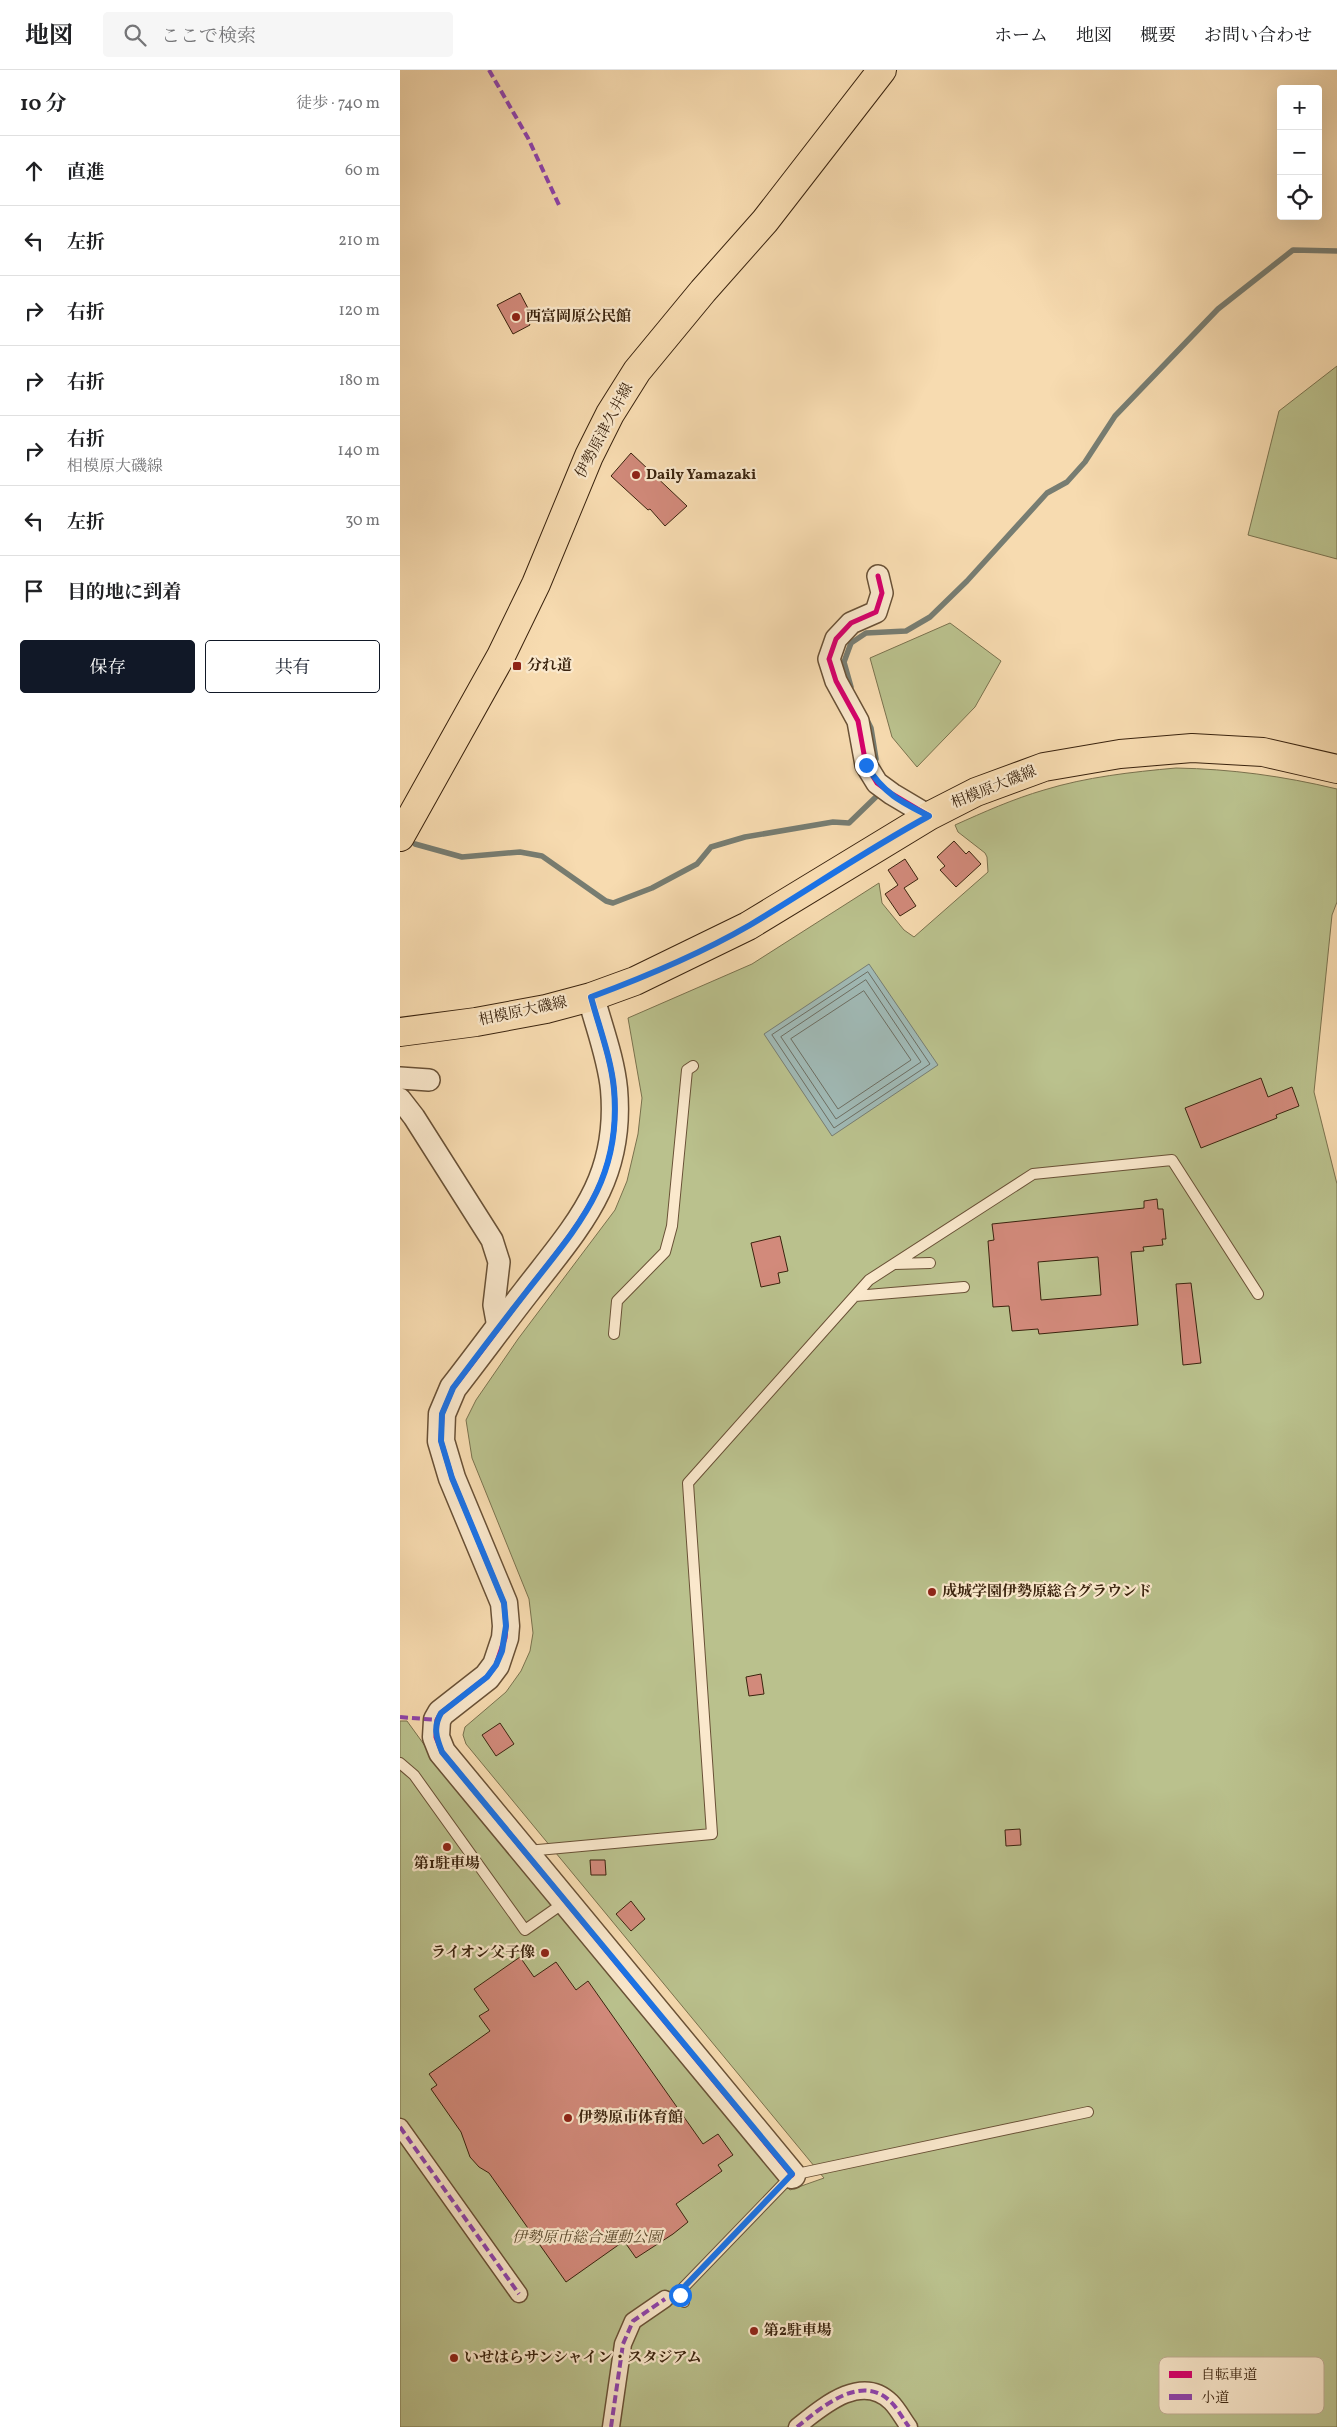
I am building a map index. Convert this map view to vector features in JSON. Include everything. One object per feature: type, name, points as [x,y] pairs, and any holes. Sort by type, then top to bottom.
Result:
[{"type":"main road","name":"伊勢原津久井線","points":[[400,837],[501,656],[536,584],[589,456],[626,388],[703,291],[765,222],[882,70]]},
{"type":"main road","name":"相模原大磯線","points":[[400,1032],[476,1022],[591,997],[635,981],[678,962],[748,926],[929,816],[976,792],[1044,767],[1120,754],[1192,748],[1263,752],[1337,769]]},
{"type":"street","points":[[878,576],[882,593],[876,612],[851,623],[836,639],[829,659],[836,680],[858,722],[866,765],[884,789],[929,816]]},
{"type":"street","points":[[591,997],[610,1064],[614,1088],[613,1142],[607,1166],[584,1218],[498,1327],[453,1388],[446,1402],[440,1428],[441,1441],[452,1478],[504,1603],[506,1615],[505,1638],[496,1665],[487,1677],[441,1713],[435,1727],[436,1737],[442,1752],[792,2174]]},
{"type":"street","points":[[400,1078],[429,1080]]},
{"type":"street","points":[[400,1099],[414,1117],[492,1240],[498,1262],[494,1305],[498,1327]]},
{"type":"street","points":[[400,2127],[519,2294]]},
{"type":"street","points":[[611,2427],[623,2344],[626,2336],[633,2321],[665,2299]]},
{"type":"street","points":[[796,2427],[846,2393],[863,2390],[881,2395],[890,2401],[909,2427]]},
{"type":"lane","points":[[614,1334],[617,1301],[665,1252],[672,1226],[688,1070],[693,1066]]},
{"type":"lane","points":[[525,1851],[712,1834],[688,1483],[869,1280],[1033,1174],[1172,1160],[1258,1294]]},
{"type":"lane","points":[[894,1264],[930,1263]]},
{"type":"lane","points":[[855,1296],[964,1287]]},
{"type":"lane","points":[[400,1763],[414,1775],[525,1930],[566,1902]]},
{"type":"lane","points":[[684,2302],[680,2295],[683,2288],[792,2174],[1088,2112]]},
{"type":"green space","points":[[1337,366],[1337,559],[1248,535],[1279,411]]},
{"type":"green space","points":[[950,623],[1001,661],[975,707],[917,767],[892,737],[870,658]]},
{"type":"green space","name":"成城学園伊勢原総合グラウンド","points":[[1176,768],[1217,770],[1297,780],[1337,789],[1337,902],[1332,915],[1314,1092],[1337,1184],[1337,2427],[400,2427],[400,1721],[407,1721],[428,1750],[790,2190],[824,2178],[466,1744],[463,1735],[465,1727],[506,1692],[521,1671],[530,1651],[533,1633],[529,1599],[472,1458],[466,1420],[476,1400],[518,1339],[615,1210],[627,1181],[638,1134],[642,1098],[628,1018],[752,964],[879,883],[882,903],[904,930],[914,937],[988,872],[985,853],[958,832],[955,825],[1010,802],[1060,785],[1143,771]]},
{"type":"water","points":[[869,964],[938,1065],[832,1136],[764,1034]]},
{"type":"building","points":[[520,293],[531,314],[526,317],[530,325],[513,334],[497,305]]},
{"type":"building","points":[[631,453],[687,506],[665,526],[650,509],[648,510],[611,476]]},
{"type":"building","points":[[954,841],[966,854],[969,851],[981,864],[956,887],[940,870],[945,866],[937,857]]},
{"type":"building","points":[[905,859],[918,879],[904,888],[916,906],[900,916],[885,894],[898,885],[888,870]]},
{"type":"building","points":[[1261,1078],[1268,1097],[1292,1087],[1299,1106],[1276,1115],[1277,1118],[1201,1148],[1185,1108]]},
{"type":"building","points":[[1157,1199],[1158,1209],[1163,1209],[1166,1239],[1162,1239],[1163,1245],[1143,1247],[1144,1251],[1131,1252],[1138,1325],[1039,1334],[1038,1329],[1012,1331],[1009,1306],[993,1307],[988,1241],[994,1240],[992,1224],[1144,1208],[1144,1201]],"holes":[[[1098,1257],[1101,1295],[1041,1300],[1038,1262]]]},
{"type":"building","points":[[780,1236],[788,1271],[778,1273],[780,1283],[761,1287],[751,1243]]},
{"type":"building","points":[[1191,1283],[1201,1363],[1183,1365],[1176,1284]]},
{"type":"building","points":[[761,1674],[764,1694],[749,1696],[746,1677]]},
{"type":"building","points":[[500,1723],[514,1744],[496,1756],[482,1735]]},
{"type":"building","points":[[1020,1829],[1021,1845],[1006,1846],[1005,1830]]},
{"type":"building","points":[[590,1860],[605,1860],[606,1875],[591,1875]]},
{"type":"building","points":[[631,1901],[645,1919],[631,1931],[616,1914]]},
{"type":"building","name":"伊勢原市体育館","points":[[520,1957],[534,1977],[556,1962],[576,1990],[588,1981],[703,2144],[718,2134],[733,2155],[718,2165],[722,2171],[676,2204],[688,2222],[673,2234],[636,2258],[624,2241],[566,2282],[489,2173],[479,2167],[470,2157],[461,2132],[431,2089],[437,2085],[429,2074],[490,2031],[479,2016],[489,2010],[474,1989]]},
{"type":"waterway","points":[[851,687],[844,662],[851,643],[866,633],[906,631],[930,617],[967,581],[1047,493],[1067,482],[1085,462],[1115,416],[1218,309],[1293,250],[1337,251]]},
{"type":"waterway","points":[[867,720],[871,728],[876,759]]},
{"type":"waterway","points":[[415,844],[462,857],[520,852],[542,856],[606,901],[613,903],[652,888],[697,864],[711,847],[745,837],[833,822],[849,823],[882,791]]},
{"type":"marked path","points":[[489,70],[528,138],[559,205]]},
{"type":"marked path","points":[[400,1717],[437,1720]]},
{"type":"marked path","points":[[400,2127],[519,2294]]},
{"type":"marked path","points":[[611,2427],[623,2344],[633,2321],[665,2299]]},
{"type":"marked path","points":[[797,2427],[829,2403],[842,2396],[854,2392],[867,2391],[879,2394],[891,2402],[909,2427]]},
{"type":"cycle path","points":[[878,576],[882,593],[876,612],[851,623],[836,639],[829,659],[836,681],[858,721],[866,765],[877,783],[929,816]]},
{"type":"cycle path","points":[[591,997],[608,1054],[614,1089],[615,1121],[611,1150],[603,1176],[593,1199],[579,1222],[453,1388],[442,1414],[441,1441],[452,1478],[504,1603],[506,1626],[505,1638],[496,1665],[487,1677],[441,1713],[437,1720],[436,1737],[442,1752],[792,2175]]},
{"type":"place","name":"西富岡原公民館","points":[[516,317]]},
{"type":"place","name":"Daily Yamazaki","points":[[636,475]]},
{"type":"place","name":"分れ道","points":[[517,666]]},
{"type":"place","name":"成城学園伊勢原総合グラウンド","points":[[932,1592]]},
{"type":"place","name":"第1駐車場","points":[[447,1847]]},
{"type":"place","name":"ライオン父子像","points":[[545,1953]]},
{"type":"place","name":"伊勢原市体育館","points":[[568,2118]]},
{"type":"place","name":"第2駐車場","points":[[754,2331]]},
{"type":"place","name":"いせはらサンシャイン・スタジアム","points":[[454,2358]]},
{"type":"route","points":[[680,2295],[683,2288],[792,2174],[442,1752],[436,1737],[435,1727],[437,1720],[441,1713],[487,1677],[496,1665],[505,1638],[506,1615],[504,1603],[452,1478],[441,1441],[440,1428],[442,1414],[453,1388],[498,1327],[584,1218],[607,1166],[613,1142],[614,1088],[610,1064],[591,997],[635,981],[678,962],[748,926],[929,816],[911,807],[877,783],[866,765]]},
{"type":"park label","name":"伊勢原市総合運動公園","points":[[587,2238]]}]
